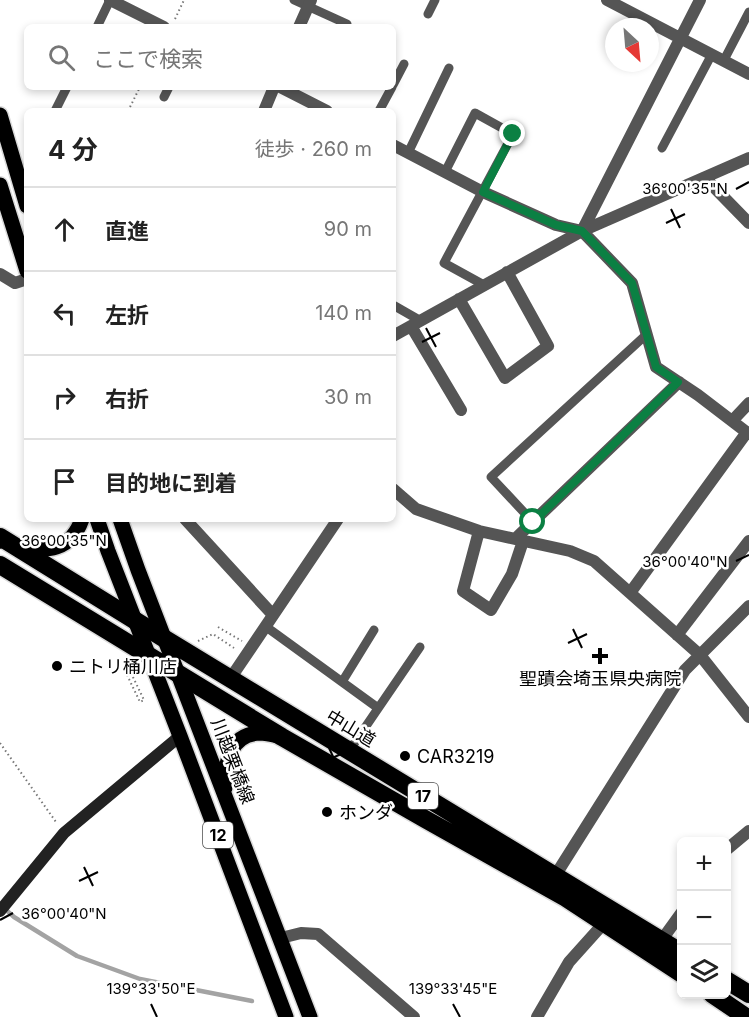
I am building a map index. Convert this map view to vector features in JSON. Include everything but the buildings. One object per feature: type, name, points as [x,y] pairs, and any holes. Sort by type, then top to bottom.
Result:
[{"type":"highway","name":"中山道","points":[[4,540],[677,951]]},
{"type":"highway","name":"17","points":[[0,565],[282,736],[566,898],[677,971]]},
{"type":"highway","points":[[731,983],[749,994]]},
{"type":"highway","points":[[719,999],[746,1017]]},
{"type":"main road","points":[[0,115],[22,168],[24,183]]},
{"type":"main road","points":[[0,185],[24,261]]},
{"type":"main road","points":[[4,540],[35,550],[49,549],[62,545],[73,536],[80,522]]},
{"type":"main road","name":"12","points":[[98,522],[286,1017]]},
{"type":"main road","name":"川越栗橋線","points":[[121,522],[310,1017]]},
{"type":"main road","points":[[226,795],[225,772],[233,747],[242,738],[253,734],[282,736]]},
{"type":"street","points":[[110,0],[158,24]]},
{"type":"street","points":[[607,0],[749,74]]},
{"type":"street","points":[[582,231],[700,0]]},
{"type":"street","points":[[300,24],[309,4]]},
{"type":"street","points":[[265,108],[273,90]]},
{"type":"street","points":[[286,90],[321,108]]},
{"type":"street","points":[[396,147],[483,192],[556,225],[582,231],[632,283],[656,367],[748,433],[630,593]]},
{"type":"street","points":[[396,334],[582,231],[749,158]]},
{"type":"street","points":[[705,178],[749,223]]},
{"type":"street","points":[[459,299],[505,378],[548,346],[507,272]]},
{"type":"street","points":[[0,274],[15,282],[24,280]]},
{"type":"street","points":[[416,323],[461,410]]},
{"type":"street","points":[[479,531],[463,591],[491,610],[512,574],[519,540],[533,522],[678,382]]},
{"type":"street","points":[[732,421],[749,403]]},
{"type":"street","points":[[396,492],[416,509],[479,531],[570,551],[594,561],[700,655],[749,717]]},
{"type":"street","points":[[188,522],[273,615]]},
{"type":"street","points":[[230,679],[336,522]]},
{"type":"street","points":[[677,635],[749,541]]},
{"type":"street","points":[[555,876],[685,670],[747,613]]},
{"type":"street","points":[[0,911],[64,833],[180,736]]},
{"type":"street","points":[[731,846],[749,831]]},
{"type":"street","points":[[661,941],[677,918]]},
{"type":"street","points":[[537,1017],[570,962],[604,923]]},
{"type":"street","points":[[280,938],[301,933],[318,934],[414,1017]]},
{"type":"lane","points":[[98,24],[110,0]]},
{"type":"lane","points":[[294,0],[309,4],[347,24]]},
{"type":"lane","points":[[428,14],[435,0]]},
{"type":"lane","points":[[724,60],[749,12]]},
{"type":"lane","points":[[662,148],[712,54]]},
{"type":"lane","points":[[396,79],[404,64]]},
{"type":"lane","points":[[408,153],[449,68]]},
{"type":"lane","points":[[56,108],[66,90]]},
{"type":"lane","points":[[164,97],[168,90]]},
{"type":"lane","points":[[381,108],[390,90]]},
{"type":"lane","points":[[445,172],[476,113],[513,134],[444,263],[484,285]]},
{"type":"lane","points":[[396,307],[416,323]]},
{"type":"lane","points":[[533,522],[491,477],[647,334]]},
{"type":"lane","points":[[265,626],[378,708]]},
{"type":"lane","points":[[342,682],[374,630]]},
{"type":"lane","points":[[349,751],[420,647]]},
{"type":"path","points":[[172,24],[184,0]]},
{"type":"path","points":[[130,108],[138,90]]},
{"type":"path","points":[[0,743],[64,833]]},
{"type":"waterway","points":[[5,909],[77,956],[140,979],[252,1001]]},
{"type":"place","name":"聖蹟会埼玉県央病院","points":[[600,656]]},
{"type":"place","name":"ニトリ桶川店","points":[[57,666]]},
{"type":"place","name":"CAR3219","points":[[405,756]]},
{"type":"place","name":"ホンダ","points":[[327,812]]},
{"type":"route","points":[[513,134],[483,192],[556,225],[582,231],[632,283],[656,367],[678,382],[533,522]]}]
